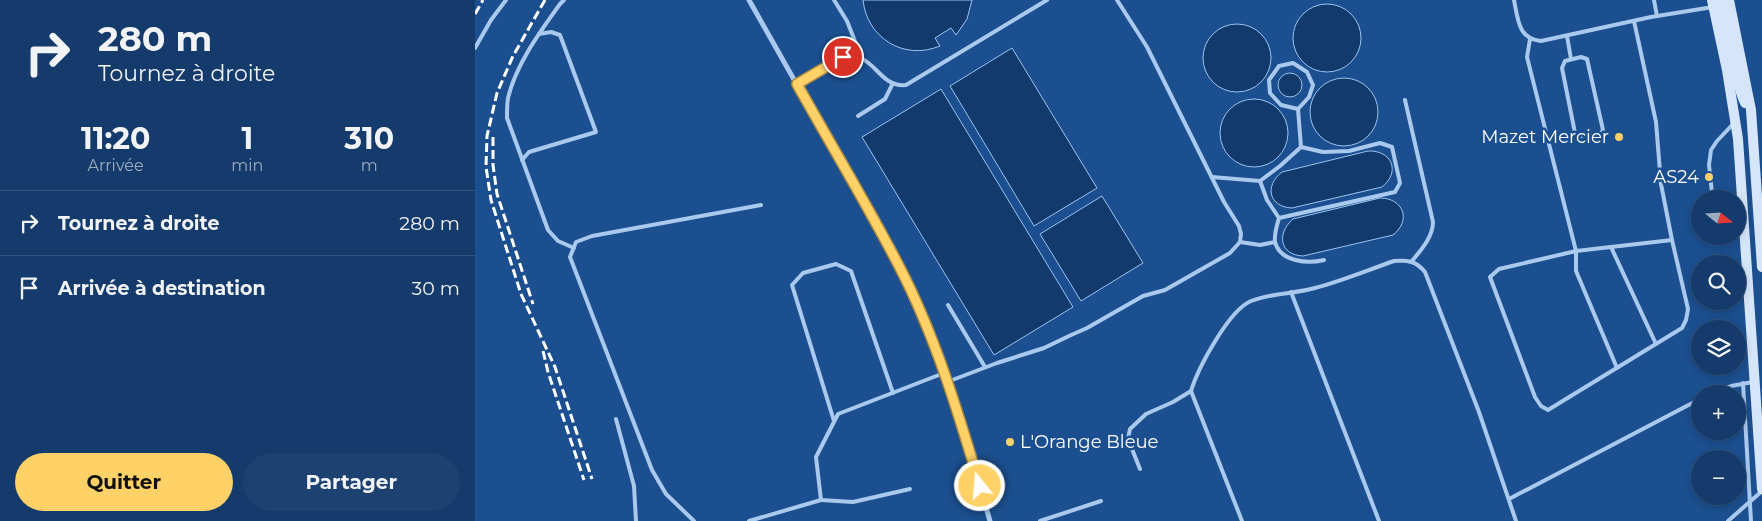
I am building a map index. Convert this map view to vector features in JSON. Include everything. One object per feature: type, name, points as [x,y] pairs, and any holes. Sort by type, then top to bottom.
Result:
[{"type":"main road","points":[[1720,2],[1728,30],[1740,90],[1752,117],[1762,267]]},
{"type":"main road","points":[[1720,2],[1727,70],[1736,122],[1742,190]]},
{"type":"main road","points":[[1746,245],[1762,490]]},
{"type":"street","points":[[749,0],[899,267],[933,344],[947,382],[990,521]]},
{"type":"lane","points":[[475,48],[491,20],[506,0]]},
{"type":"lane","points":[[564,0],[539,34],[519,71],[508,98],[507,118],[548,230],[558,241],[574,248]]},
{"type":"lane","points":[[834,0],[847,21],[862,59]]},
{"type":"lane","points":[[797,84],[843,57],[862,59],[874,66],[885,80],[892,84],[906,85],[1046,0]]},
{"type":"lane","points":[[947,382],[1043,348],[1087,328],[1143,296],[1165,290],[1230,253],[1239,242],[1241,234],[1239,226],[1212,177],[1147,47],[1117,0]]},
{"type":"lane","points":[[1514,0],[1523,34],[1530,39],[1541,41],[1720,2]]},
{"type":"lane","points":[[1655,0],[1657,16]]},
{"type":"lane","points":[[1634,21],[1655,122],[1661,184],[1688,309],[1687,320],[1682,328],[1548,410],[1541,406],[1535,397],[1490,278],[1499,269],[1576,251],[1672,240]]},
{"type":"lane","points":[[522,160],[529,152],[596,132],[560,35],[551,32],[539,34]]},
{"type":"lane","points":[[1567,36],[1571,59]]},
{"type":"lane","points":[[1530,39],[1527,57],[1576,251],[1576,271],[1617,368]]},
{"type":"lane","points":[[1581,57],[1587,59],[1603,130],[1601,133],[1581,136],[1575,133],[1562,68],[1565,61],[1571,59],[1581,57]]},
{"type":"lane","points":[[1298,109],[1281,105],[1269,93],[1269,80],[1279,66],[1293,63],[1307,72],[1313,85],[1309,97],[1298,109],[1301,147]]},
{"type":"lane","points":[[858,116],[885,99],[892,84]]},
{"type":"lane","points":[[1405,100],[1433,222],[1431,233],[1425,246],[1412,261]]},
{"type":"lane","points":[[1711,190],[1709,158],[1713,146],[1736,122]]},
{"type":"lane","points":[[1279,218],[1395,192],[1400,183],[1392,147],[1380,143],[1349,151],[1323,152],[1301,147]]},
{"type":"lane","points":[[1212,177],[1260,181],[1301,147]]},
{"type":"lane","points":[[1260,181],[1267,200],[1279,218],[1275,242],[1282,252],[1292,259],[1311,263],[1324,260]]},
{"type":"lane","points":[[694,521],[667,494],[652,470],[570,257],[576,242],[592,236],[761,205]]},
{"type":"lane","points":[[1239,242],[1260,244],[1275,242]]},
{"type":"lane","points":[[1611,247],[1656,344]]},
{"type":"lane","points":[[1242,521],[1191,391],[1203,362],[1239,308],[1251,301],[1314,288],[1394,262],[1412,261],[1425,272],[1479,412],[1516,521]]},
{"type":"lane","points":[[834,421],[791,286],[803,273],[836,264],[851,271],[893,393]]},
{"type":"lane","points":[[1291,292],[1379,521]]},
{"type":"lane","points":[[949,305],[985,367]]},
{"type":"lane","points":[[821,500],[816,457],[837,414],[943,374]]},
{"type":"lane","points":[[1735,385],[1755,381]]},
{"type":"lane","points":[[1743,383],[1751,521]]},
{"type":"lane","points":[[1140,469],[1128,439],[1130,429],[1146,414],[1173,402],[1191,391]]},
{"type":"lane","points":[[1509,499],[1691,404]]},
{"type":"lane","points":[[616,419],[634,486],[636,521]]},
{"type":"lane","points":[[749,521],[821,500],[853,502],[910,489]]},
{"type":"lane","points":[[1728,521],[1762,490]]},
{"type":"lane","points":[[1040,521],[1101,500]]},
{"type":"water","points":[[863,0],[972,0],[967,19],[956,35],[951,28],[935,38],[940,46],[927,50],[913,50],[889,43],[880,35],[866,14]]},
{"type":"water","points":[[1334,4],[1346,10],[1355,19],[1361,31],[1359,51],[1351,62],[1334,72],[1320,72],[1303,62],[1295,51],[1293,31],[1303,14],[1314,6]]},
{"type":"water","points":[[1244,24],[1256,30],[1265,39],[1271,51],[1269,71],[1261,82],[1244,92],[1230,92],[1213,82],[1205,71],[1203,51],[1213,34],[1224,26]]},
{"type":"water","points":[[1012,48],[1097,188],[1034,226],[950,86]]},
{"type":"water","points":[[1290,73],[1299,76],[1302,85],[1299,94],[1290,97],[1281,94],[1278,85],[1281,76]]},
{"type":"water","points":[[1351,78],[1363,84],[1372,93],[1378,105],[1376,125],[1368,136],[1351,146],[1337,146],[1320,136],[1312,125],[1310,105],[1320,88],[1331,80]]},
{"type":"water","points":[[941,89],[1073,307],[994,355],[862,137]]},
{"type":"water","points":[[1261,99],[1273,105],[1282,114],[1288,126],[1286,146],[1278,157],[1261,167],[1247,167],[1230,157],[1222,146],[1220,126],[1230,109],[1241,101]]},
{"type":"water","points":[[1368,151],[1383,154],[1391,163],[1391,175],[1382,187],[1292,208],[1284,207],[1274,200],[1271,189],[1276,178],[1282,172]]},
{"type":"water","points":[[1102,196],[1143,263],[1081,301],[1040,234]]},
{"type":"water","points":[[1380,198],[1394,202],[1402,211],[1402,223],[1393,235],[1303,256],[1295,255],[1285,248],[1283,243],[1284,231],[1293,219]]},
{"type":"railway","points":[[475,14],[483,0]]},
{"type":"railway","points":[[545,0],[513,56],[497,93],[487,136],[486,167],[491,200],[521,294],[555,367],[592,479]]},
{"type":"railway","points":[[493,137],[493,165],[497,194],[533,304]]},
{"type":"railway","points":[[543,351],[548,372],[584,480]]},
{"type":"place","name":"Mazet Mercier","points":[[1619,137]]},
{"type":"place","name":"AS24","points":[[1709,177]]},
{"type":"place","name":"L'Orange Bleue","points":[[1010,442]]},
{"type":"route","points":[[843,57],[797,84],[899,267],[933,344],[980,486]]}]
